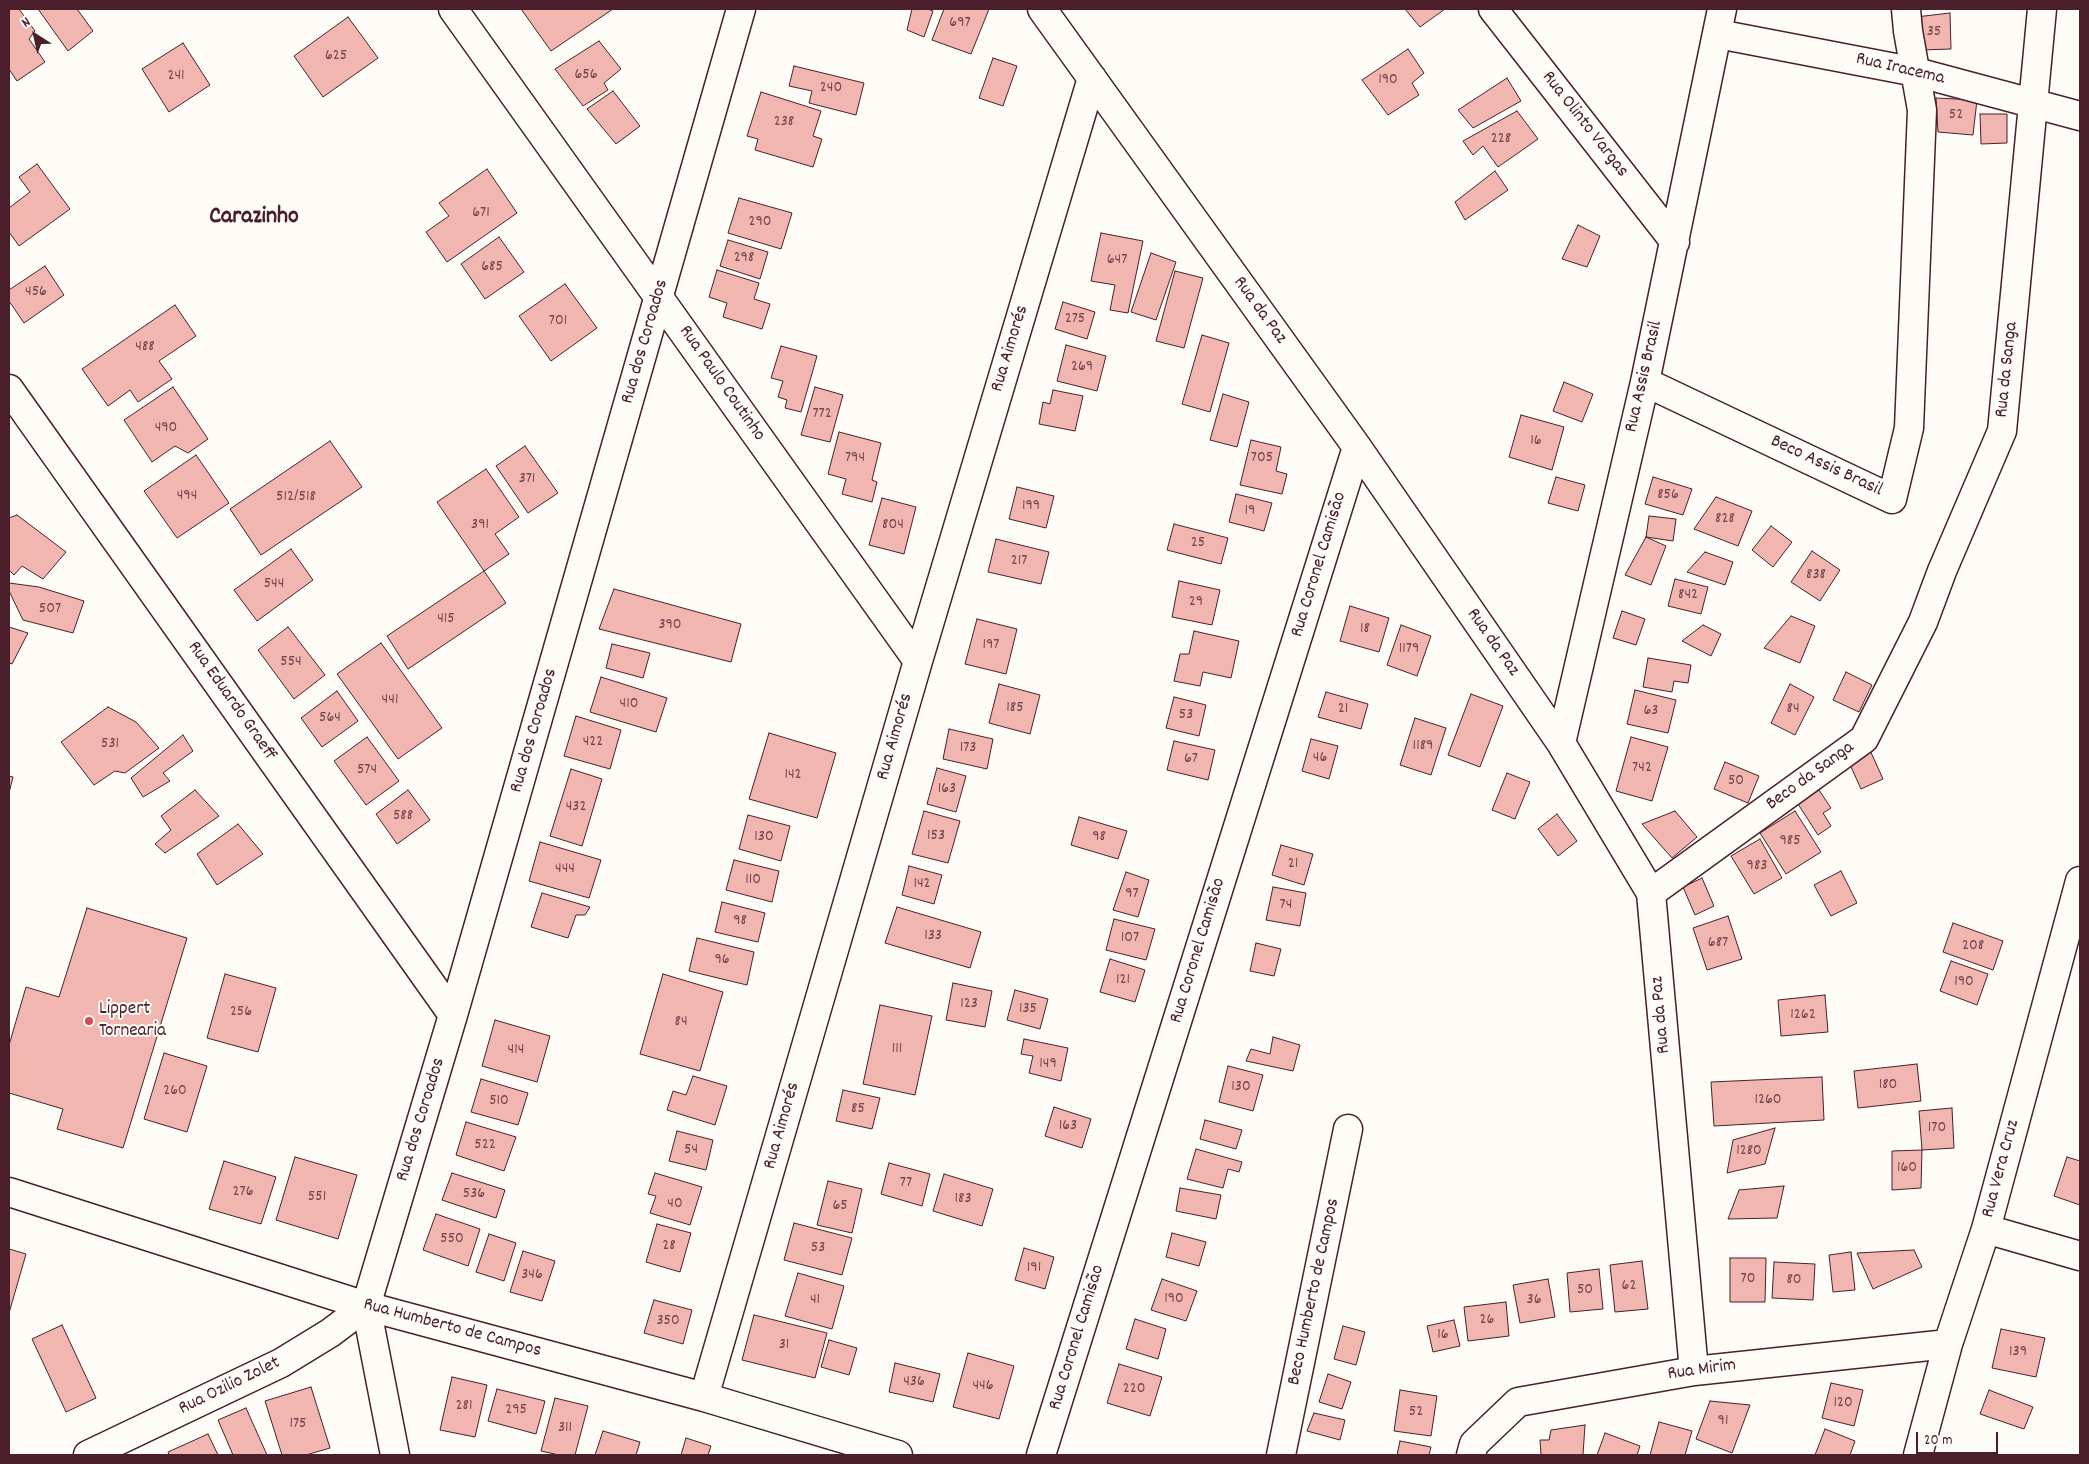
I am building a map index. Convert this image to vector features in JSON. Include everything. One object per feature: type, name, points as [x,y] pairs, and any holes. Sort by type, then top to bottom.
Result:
[{"type":"street","name":"Rua Paulo Coutinho","points":[[453,9],[918,661]]},
{"type":"street","name":"Rua dos Coroados","points":[[395,1455],[366,1306],[453,1015],[741,9]]},
{"type":"street","name":"Rua da Paz","points":[[1042,9],[1357,448],[1561,743],[1652,893],[1694,1371]]},
{"type":"street","name":"Rua Olinto Vargas","points":[[1493,9],[1675,242]]},
{"type":"street","points":[[1906,9],[1916,72]]},
{"type":"street","name":"Rua da Sanga","points":[[1923,622],[1942,571],[2002,431],[2042,9]]},
{"type":"street","name":"Rua Assis Brasil","points":[[1561,743],[1645,382],[1720,21]]},
{"type":"street","name":"Rua Iracema","points":[[1720,21],[2080,116]]},
{"type":"street","name":"Beco Assis Brasil","points":[[1645,382],[1892,499],[1909,428],[1914,345],[1922,110],[1916,72]]},
{"type":"street","name":"Rua Aimorés","points":[[704,1397],[918,661],[1092,78]]},
{"type":"street","name":"Rua Eduardo Graeff","points":[[9,389],[453,1015]]},
{"type":"street","name":"Rua Coronel Camisão","points":[[1041,1455],[1357,448]]},
{"type":"street","name":"Beco da Sanga","points":[[1652,893],[1864,739],[1923,622]]},
{"type":"street","name":"Rua Vera Cruz","points":[[1918,1455],[1948,1344],[1986,1229],[2080,881]]},
{"type":"street","name":"Beco Humberto de Campos","points":[[1281,1455],[1348,1130]]},
{"type":"street","name":"Rua Humberto de Campos","points":[[9,1192],[366,1306],[704,1397],[898,1455]]},
{"type":"street","points":[[1986,1229],[2080,1256]]},
{"type":"street","name":"Rua Ozilio Zolet","points":[[88,1455],[281,1363],[330,1333],[366,1306]]},
{"type":"street","name":"Rua Mirim","points":[[1472,1450],[1518,1402],[1694,1371],[1948,1344]]},
{"type":"building","points":[[9,9],[19,9],[35,31],[29,39],[45,62],[17,81],[9,69]]},
{"type":"building","points":[[38,9],[77,9],[93,31],[68,51]]},
{"type":"building","points":[[521,9],[613,9],[551,51]]},
{"type":"building","points":[[912,9],[928,9],[933,11],[924,37],[907,30]]},
{"type":"building","points":[[944,9],[989,9],[971,54],[932,40]]},
{"type":"building","points":[[1405,9],[1445,9],[1420,27]]},
{"type":"building","points":[[1950,13],[1951,49],[1921,50],[1916,17]]},
{"type":"building","points":[[348,17],[378,58],[323,97],[294,56]]},
{"type":"building","points":[[599,41],[621,69],[604,83],[608,90],[583,106],[555,69]]},
{"type":"building","points":[[183,43],[210,85],[169,112],[142,69]]},
{"type":"building","points":[[1408,49],[1424,73],[1412,83],[1419,95],[1388,115],[1362,80]]},
{"type":"building","points":[[993,58],[1017,66],[1003,106],[979,98]]},
{"type":"building","points":[[794,66],[864,83],[856,115],[809,103],[812,91],[789,86]]},
{"type":"building","points":[[1507,78],[1521,101],[1473,128],[1458,110]]},
{"type":"building","points":[[613,91],[640,126],[616,144],[587,109]]},
{"type":"building","points":[[761,92],[821,111],[813,136],[822,139],[813,167],[755,150],[758,139],[747,136]]},
{"type":"building","points":[[1936,98],[1977,100],[1973,135],[1938,132]]},
{"type":"building","points":[[1517,111],[1538,139],[1498,167],[1483,146],[1473,155],[1463,141]]},
{"type":"building","points":[[1980,114],[2007,114],[2007,143],[1981,144]]},
{"type":"building","points":[[37,164],[70,209],[19,246],[9,232],[9,208],[30,192],[19,177]]},
{"type":"building","points":[[487,169],[517,213],[447,262],[426,232],[449,216],[439,203]]},
{"type":"building","points":[[1495,171],[1508,190],[1465,220],[1455,202]]},
{"type":"building","points":[[739,198],[792,213],[781,249],[728,233]]},
{"type":"building","points":[[1578,225],[1600,236],[1587,267],[1562,259]]},
{"type":"building","points":[[1101,233],[1143,241],[1128,313],[1110,310],[1115,285],[1091,281]]},
{"type":"building","points":[[499,237],[524,272],[485,299],[461,264]]},
{"type":"building","points":[[728,240],[768,252],[760,279],[720,266]]},
{"type":"building","points":[[1151,253],[1176,262],[1156,320],[1131,312]]},
{"type":"building","points":[[45,266],[64,295],[24,323],[9,301],[9,290]]},
{"type":"building","points":[[717,270],[759,283],[754,299],[770,304],[762,329],[723,317],[727,303],[709,297]]},
{"type":"building","points":[[1175,271],[1203,278],[1184,348],[1156,341]]},
{"type":"building","points":[[565,284],[597,328],[551,361],[519,316]]},
{"type":"building","points":[[1063,302],[1095,312],[1087,339],[1055,329]]},
{"type":"building","points":[[175,305],[196,336],[159,361],[172,379],[138,402],[130,390],[108,406],[82,369]]},
{"type":"building","points":[[1202,335],[1229,343],[1210,412],[1182,404]]},
{"type":"building","points":[[1066,345],[1106,356],[1097,391],[1057,381]]},
{"type":"building","points":[[781,346],[817,356],[801,412],[785,408],[787,400],[778,397],[783,381],[771,378]]},
{"type":"building","points":[[1564,382],[1593,394],[1582,422],[1553,411]]},
{"type":"building","points":[[173,387],[208,439],[188,453],[175,446],[152,462],[124,420]]},
{"type":"building","points":[[815,387],[843,395],[830,442],[801,435]]},
{"type":"building","points":[[1053,390],[1083,396],[1075,431],[1039,424],[1043,402],[1050,404]]},
{"type":"building","points":[[1223,394],[1249,402],[1237,447],[1210,440]]},
{"type":"building","points":[[1521,415],[1564,427],[1552,470],[1509,457]]},
{"type":"building","points":[[839,432],[881,443],[872,480],[877,482],[872,502],[842,494],[846,479],[828,474]]},
{"type":"building","points":[[1251,440],[1281,447],[1276,471],[1287,474],[1282,494],[1240,485]]},
{"type":"building","points":[[330,441],[362,487],[261,555],[230,509]]},
{"type":"building","points":[[525,446],[558,493],[528,513],[496,466]]},
{"type":"building","points":[[196,455],[229,503],[177,538],[144,491]]},
{"type":"building","points":[[486,469],[519,517],[495,534],[509,554],[484,571],[437,502]]},
{"type":"building","points":[[1556,477],[1585,485],[1578,511],[1548,503]]},
{"type":"building","points":[[1653,477],[1692,489],[1683,515],[1645,504]]},
{"type":"building","points":[[1017,487],[1054,496],[1046,528],[1009,519]]},
{"type":"building","points":[[1236,494],[1272,503],[1264,531],[1229,522]]},
{"type":"building","points":[[1716,497],[1752,511],[1738,546],[1694,529]]},
{"type":"building","points":[[882,498],[916,507],[904,554],[869,545]]},
{"type":"building","points":[[17,515],[66,552],[43,579],[22,566],[14,575],[9,570],[9,518]]},
{"type":"building","points":[[1649,516],[1676,519],[1673,541],[1646,537]]},
{"type":"building","points":[[1174,524],[1228,538],[1221,564],[1167,550]]},
{"type":"building","points":[[1771,526],[1792,542],[1773,567],[1752,550]]},
{"type":"building","points":[[1646,537],[1666,546],[1651,585],[1625,575]]},
{"type":"building","points":[[996,539],[1049,552],[1041,584],[988,572]]},
{"type":"building","points":[[291,549],[313,580],[257,621],[234,590]]},
{"type":"building","points":[[1812,551],[1840,570],[1820,601],[1791,582]]},
{"type":"building","points":[[1705,552],[1733,562],[1725,585],[1687,572]]},
{"type":"building","points":[[484,571],[506,603],[408,669],[387,636]]},
{"type":"building","points":[[1675,579],[1708,587],[1701,614],[1668,606]]},
{"type":"building","points":[[1179,581],[1220,590],[1212,625],[1172,617]]},
{"type":"building","points":[[9,583],[39,587],[84,601],[73,633],[23,620],[9,591]]},
{"type":"building","points":[[614,589],[741,624],[731,662],[599,629]]},
{"type":"building","points":[[1350,606],[1389,618],[1379,652],[1340,641]]},
{"type":"building","points":[[1622,611],[1645,619],[1636,645],[1613,638]]},
{"type":"building","points":[[1791,616],[1815,626],[1800,663],[1764,648]]},
{"type":"building","points":[[977,619],[1017,629],[1006,674],[965,664]]},
{"type":"building","points":[[1401,625],[1431,636],[1417,676],[1387,665]]},
{"type":"building","points":[[1703,625],[1721,634],[1711,656],[1682,641]]},
{"type":"building","points":[[9,627],[28,633],[12,664],[9,663]]},
{"type":"building","points":[[288,627],[325,675],[294,699],[258,650]]},
{"type":"building","points":[[1194,631],[1239,641],[1231,678],[1203,672],[1200,686],[1174,681],[1180,654],[1189,654]]},
{"type":"building","points":[[381,643],[442,728],[398,759],[337,674]]},
{"type":"building","points":[[612,644],[650,653],[643,678],[606,668]]},
{"type":"building","points":[[1648,658],[1691,665],[1688,683],[1674,681],[1672,692],[1643,687]]},
{"type":"building","points":[[1846,672],[1872,685],[1859,712],[1833,700]]},
{"type":"building","points":[[601,677],[667,698],[656,732],[590,712]]},
{"type":"building","points":[[999,684],[1040,695],[1030,734],[989,723]]},
{"type":"building","points":[[1790,684],[1814,697],[1795,735],[1771,723]]},
{"type":"building","points":[[1635,690],[1676,700],[1668,733],[1627,724]]},
{"type":"building","points":[[337,691],[358,721],[322,747],[301,718]]},
{"type":"building","points":[[1326,692],[1368,704],[1361,729],[1318,717]]},
{"type":"building","points":[[1471,694],[1503,706],[1480,767],[1448,755]]},
{"type":"building","points":[[1174,697],[1206,705],[1199,736],[1166,728]]},
{"type":"building","points":[[108,707],[136,722],[159,748],[125,773],[115,771],[94,785],[61,742]]},
{"type":"building","points":[[576,716],[621,730],[610,769],[564,756]]},
{"type":"building","points":[[1415,718],[1446,728],[1431,775],[1400,765]]},
{"type":"building","points":[[949,729],[993,739],[987,769],[943,759]]},
{"type":"building","points":[[769,733],[836,753],[817,818],[749,799]]},
{"type":"building","points":[[183,735],[193,751],[163,773],[170,781],[143,797],[131,778]]},
{"type":"building","points":[[367,737],[399,781],[366,805],[334,761]]},
{"type":"building","points":[[1631,737],[1668,747],[1652,801],[1616,791]]},
{"type":"building","points":[[1311,739],[1338,746],[1329,779],[1302,771]]},
{"type":"building","points":[[1174,741],[1215,750],[1208,780],[1167,770]]},
{"type":"building","points":[[1869,748],[1883,779],[1861,789],[1847,758]]},
{"type":"building","points":[[1725,762],[1759,776],[1748,803],[1714,789]]},
{"type":"building","points":[[937,768],[966,776],[956,812],[927,804]]},
{"type":"building","points":[[571,769],[602,779],[582,846],[550,836]]},
{"type":"building","points":[[1507,773],[1530,782],[1515,819],[1492,810]]},
{"type":"building","points":[[9,776],[13,777],[9,793]]},
{"type":"building","points":[[195,790],[219,816],[165,853],[155,844],[171,830],[161,816]]},
{"type":"building","points":[[408,790],[430,820],[397,844],[376,814]]},
{"type":"building","points":[[1819,790],[1831,808],[1823,813],[1831,826],[1818,835],[1798,804]]},
{"type":"building","points":[[924,811],[960,821],[948,863],[912,854]]},
{"type":"building","points":[[1675,811],[1697,837],[1672,858],[1642,824]]},
{"type":"building","points":[[1795,811],[1821,852],[1786,874],[1760,833]]},
{"type":"building","points":[[1557,814],[1577,841],[1558,856],[1538,829]]},
{"type":"building","points":[[748,815],[790,826],[781,861],[739,849]]},
{"type":"building","points":[[1079,817],[1127,831],[1118,859],[1071,845]]},
{"type":"building","points":[[238,824],[263,854],[217,885],[197,854]]},
{"type":"building","points":[[1760,839],[1782,878],[1754,894],[1731,856]]},
{"type":"building","points":[[540,842],[601,860],[589,898],[529,881]]},
{"type":"building","points":[[1281,845],[1313,854],[1304,885],[1272,875]]},
{"type":"building","points":[[734,860],[779,871],[772,902],[726,890]]},
{"type":"building","points":[[909,866],[942,875],[934,904],[902,895]]},
{"type":"building","points":[[1841,871],[1857,903],[1831,916],[1814,885]]},
{"type":"building","points":[[1126,872],[1149,880],[1138,917],[1113,910]]},
{"type":"building","points":[[1702,878],[1714,906],[1695,915],[1683,887]]},
{"type":"building","points":[[1273,887],[1306,893],[1300,926],[1266,920]]},
{"type":"building","points":[[542,893],[590,907],[585,915],[576,915],[568,938],[531,927]]},
{"type":"building","points":[[722,902],[765,913],[758,942],[715,932]]},
{"type":"building","points":[[897,907],[981,932],[970,968],[885,943]]},
{"type":"building","name":"Lippert Tornearia","points":[[87,908],[187,938],[123,1148],[57,1129],[63,1109],[9,1093],[9,1045],[26,987],[59,997]]},
{"type":"building","points":[[1728,916],[1742,959],[1707,970],[1693,928]]},
{"type":"building","points":[[1114,919],[1155,929],[1146,960],[1106,950]]},
{"type":"building","points":[[1953,923],[2003,941],[1993,970],[1943,952]]},
{"type":"building","points":[[697,938],[754,952],[747,985],[689,971]]},
{"type":"building","points":[[1256,943],[1281,949],[1274,976],[1250,971]]},
{"type":"building","points":[[1110,959],[1145,970],[1135,1002],[1100,992]]},
{"type":"building","points":[[1951,961],[1988,974],[1977,1005],[1940,991]]},
{"type":"building","points":[[225,974],[276,988],[258,1052],[207,1038]]},
{"type":"building","points":[[663,974],[723,992],[700,1071],[640,1054]]},
{"type":"building","points":[[953,983],[992,991],[985,1027],[946,1020]]},
{"type":"building","points":[[1015,990],[1048,999],[1040,1029],[1007,1020]]},
{"type":"building","points":[[1825,995],[1828,1032],[1781,1036],[1778,1000]]},
{"type":"building","points":[[880,1005],[932,1016],[915,1095],[863,1084]]},
{"type":"building","points":[[495,1020],[550,1036],[537,1082],[482,1066]]},
{"type":"building","points":[[1273,1037],[1300,1045],[1293,1071],[1246,1061],[1251,1049],[1270,1054]]},
{"type":"building","points":[[1024,1039],[1068,1048],[1061,1081],[1029,1073],[1033,1056],[1021,1054]]},
{"type":"building","points":[[164,1053],[207,1066],[187,1132],[144,1119]]},
{"type":"building","points":[[1917,1064],[1921,1101],[1858,1108],[1854,1071]]},
{"type":"building","points":[[1228,1066],[1263,1075],[1253,1111],[1219,1102]]},
{"type":"building","points":[[693,1076],[727,1086],[715,1125],[667,1110],[673,1091],[686,1095]]},
{"type":"building","points":[[1822,1077],[1824,1120],[1714,1126],[1711,1082]]},
{"type":"building","points":[[481,1079],[528,1093],[518,1125],[471,1112]]},
{"type":"building","points":[[843,1090],[880,1098],[872,1129],[836,1121]]},
{"type":"building","points":[[1054,1107],[1091,1119],[1082,1148],[1045,1136]]},
{"type":"building","points":[[1952,1108],[1954,1148],[1922,1150],[1919,1111]]},
{"type":"building","points":[[1205,1120],[1242,1130],[1236,1149],[1200,1139]]},
{"type":"building","points":[[466,1122],[516,1137],[504,1171],[456,1155]]},
{"type":"building","points":[[1775,1128],[1765,1164],[1727,1173],[1733,1140]]},
{"type":"building","points":[[677,1131],[713,1140],[706,1170],[669,1161]]},
{"type":"building","points":[[1196,1149],[1242,1162],[1239,1172],[1228,1169],[1223,1188],[1187,1179]]},
{"type":"building","points":[[1922,1150],[1921,1188],[1892,1190],[1892,1151]]},
{"type":"building","points":[[295,1157],[357,1175],[338,1239],[276,1220]]},
{"type":"building","points":[[2067,1157],[2080,1161],[2080,1205],[2054,1196]]},
{"type":"building","points":[[224,1161],[276,1177],[261,1224],[209,1209]]},
{"type":"building","points":[[889,1163],[930,1174],[922,1206],[881,1194]]},
{"type":"building","points":[[452,1173],[505,1190],[496,1218],[442,1200]]},
{"type":"building","points":[[655,1173],[702,1187],[690,1225],[650,1213],[656,1196],[648,1194]]},
{"type":"building","points":[[944,1174],[993,1189],[982,1226],[933,1211]]},
{"type":"building","points":[[828,1181],[862,1189],[852,1233],[817,1225]]},
{"type":"building","points":[[1784,1186],[1777,1218],[1728,1219],[1739,1190]]},
{"type":"building","points":[[1180,1188],[1221,1195],[1216,1219],[1176,1211]]},
{"type":"building","points":[[436,1214],[480,1229],[468,1266],[423,1250]]},
{"type":"building","points":[[794,1223],[852,1238],[842,1275],[784,1260]]},
{"type":"building","points":[[657,1224],[691,1233],[680,1272],[646,1262]]},
{"type":"building","points":[[1172,1233],[1206,1242],[1199,1266],[1166,1257]]},
{"type":"building","points":[[489,1234],[516,1243],[504,1281],[476,1272]]},
{"type":"building","points":[[1024,1248],[1054,1257],[1045,1289],[1015,1280]]},
{"type":"building","points":[[9,1249],[26,1254],[9,1313]]},
{"type":"building","points":[[1914,1250],[1922,1267],[1873,1289],[1857,1253]]},
{"type":"building","points":[[523,1251],[555,1261],[542,1301],[510,1292]]},
{"type":"building","points":[[1851,1252],[1855,1290],[1833,1292],[1829,1255]]},
{"type":"building","points":[[1730,1258],[1766,1258],[1765,1302],[1730,1302]]},
{"type":"building","points":[[1642,1261],[1648,1309],[1615,1312],[1610,1265]]},
{"type":"building","points":[[1774,1262],[1815,1264],[1813,1300],[1772,1298]]},
{"type":"building","points":[[1599,1269],[1603,1309],[1570,1312],[1567,1273]]},
{"type":"building","points":[[798,1273],[844,1286],[832,1329],[785,1316]]},
{"type":"building","points":[[1162,1279],[1197,1291],[1186,1321],[1151,1310]]},
{"type":"building","points":[[1548,1279],[1555,1317],[1520,1323],[1513,1285]]},
{"type":"building","points":[[654,1300],[692,1310],[683,1344],[644,1333]]},
{"type":"building","points":[[1506,1302],[1509,1336],[1468,1341],[1464,1307]]},
{"type":"building","points":[[754,1315],[827,1333],[815,1378],[742,1360]]},
{"type":"building","points":[[1135,1319],[1166,1329],[1158,1359],[1126,1349]]},
{"type":"building","points":[[1454,1320],[1460,1346],[1433,1352],[1427,1326]]},
{"type":"building","points":[[62,1325],[96,1398],[66,1412],[32,1339]]},
{"type":"building","points":[[1343,1326],[1365,1332],[1356,1365],[1334,1359]]},
{"type":"building","points":[[2001,1329],[2045,1338],[2036,1377],[1992,1368]]},
{"type":"building","points":[[829,1340],[857,1348],[849,1375],[821,1367]]},
{"type":"building","points":[[968,1353],[1014,1366],[999,1419],[953,1407]]},
{"type":"building","points":[[895,1363],[940,1374],[933,1402],[889,1392]]},
{"type":"building","points":[[1119,1364],[1162,1377],[1150,1416],[1107,1403]]},
{"type":"building","points":[[1328,1374],[1351,1382],[1342,1409],[1319,1402]]},
{"type":"building","points":[[452,1377],[487,1385],[475,1437],[440,1430]]},
{"type":"building","points":[[1831,1383],[1863,1390],[1854,1426],[1822,1418]]},
{"type":"building","points":[[311,1387],[330,1448],[306,1455],[282,1455],[265,1401]]},
{"type":"building","points":[[497,1389],[545,1401],[536,1434],[488,1421]]},
{"type":"building","points":[[1400,1390],[1437,1396],[1431,1436],[1394,1431]]},
{"type":"building","points":[[1989,1390],[2033,1407],[2024,1429],[1980,1414]]},
{"type":"building","points":[[555,1398],[588,1406],[575,1455],[559,1455],[541,1451]]},
{"type":"building","points":[[1710,1401],[1750,1405],[1732,1453],[1696,1439]]},
{"type":"building","points":[[246,1408],[267,1455],[233,1455],[218,1420]]},
{"type":"building","points":[[1314,1413],[1345,1420],[1340,1440],[1307,1431]]},
{"type":"building","points":[[1659,1422],[1692,1431],[1685,1455],[1650,1455]]},
{"type":"building","points":[[1585,1425],[1583,1455],[1541,1455],[1540,1440],[1549,1440],[1551,1430]]},
{"type":"building","points":[[1825,1429],[1855,1441],[1850,1455],[1815,1455]]},
{"type":"building","points":[[603,1431],[640,1442],[636,1455],[595,1455]]},
{"type":"building","points":[[1605,1433],[1640,1446],[1637,1455],[1597,1455]]},
{"type":"building","points":[[208,1434],[218,1455],[169,1455],[168,1452]]},
{"type":"building","points":[[686,1438],[711,1446],[708,1455],[681,1455]]},
{"type":"building","points":[[1400,1441],[1431,1447],[1429,1455],[1397,1455]]},
{"type":"place","name":"Lippert Tornearia","points":[[89,1021]]},
{"type":"district","name":"Carazinho","points":[[254,219]]}]
